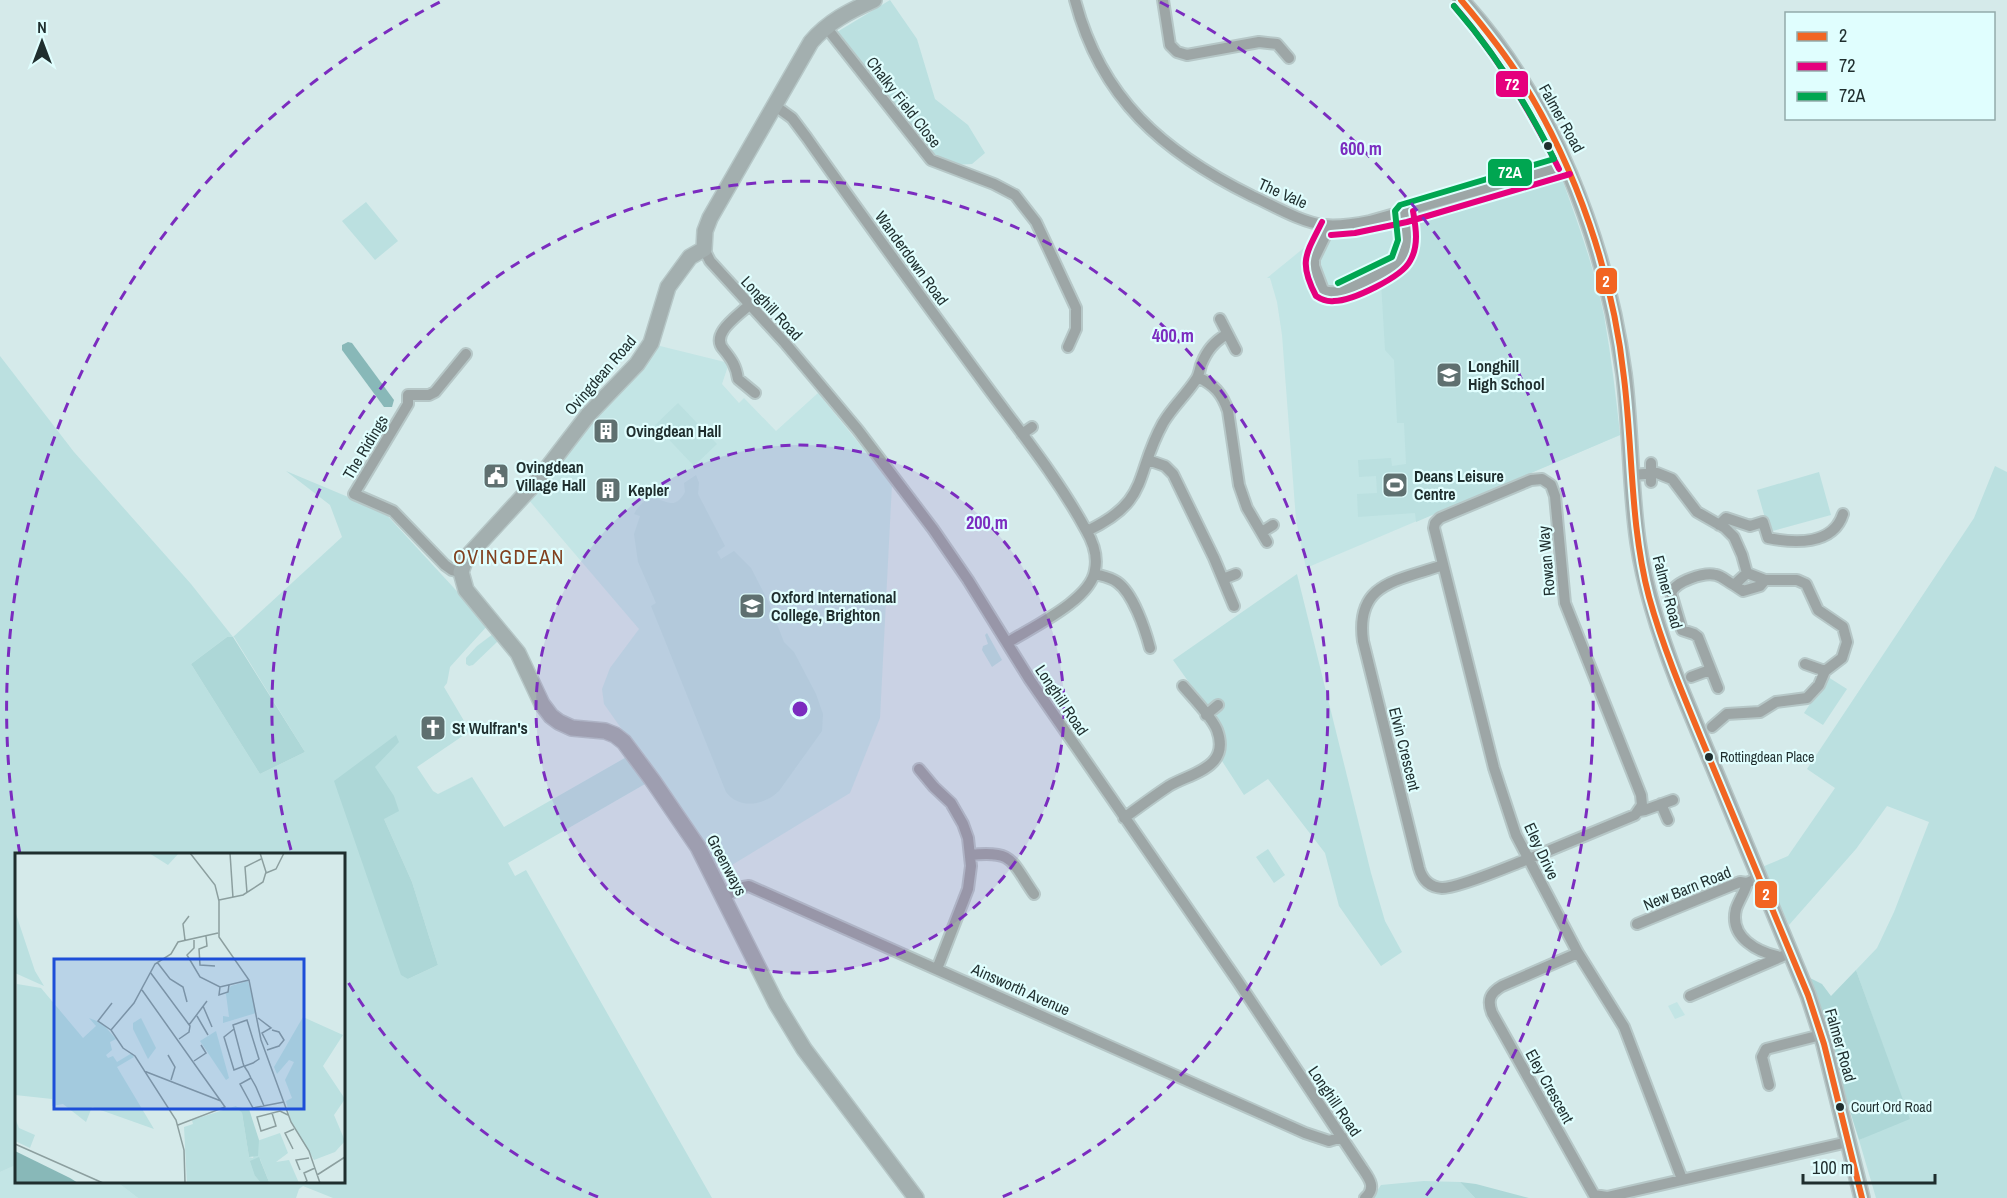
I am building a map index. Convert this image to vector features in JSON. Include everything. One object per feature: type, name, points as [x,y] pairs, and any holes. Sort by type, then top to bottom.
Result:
[{"type":"street","points":[[704,249],[705,231],[710,218],[811,42],[839,17],[874,0]]},
{"type":"street","name":"The Vale","points":[[1075,0],[1087,38],[1102,69],[1128,106],[1148,129],[1189,160],[1230,185],[1305,220],[1330,226],[1353,224],[1404,213],[1567,165]]},
{"type":"street","points":[[1163,0],[1170,45],[1177,52],[1187,55],[1259,42],[1277,44],[1289,58]]},
{"type":"street","name":"Falmer Road","points":[[1461,0],[1496,42],[1555,139],[1567,165],[1602,269],[1617,338],[1626,396],[1638,541],[1655,620],[1753,880],[1785,955],[1808,995],[1821,1035],[1862,1198]]},
{"type":"street","name":"Chalky Field Close","points":[[826,27],[931,160],[994,184],[1015,195],[1036,222],[1076,308],[1076,329],[1068,347]]},
{"type":"street","name":"Wanderdown Road","points":[[774,105],[795,122],[1022,434],[1087,531],[1095,550],[1095,574]]},
{"type":"street","points":[[1330,226],[1314,261],[1323,290],[1327,293],[1342,291],[1399,263],[1407,241],[1404,213]]},
{"type":"street","name":"Longhill Road","points":[[704,249],[710,261],[792,350],[883,463],[968,580],[1030,680],[1237,980],[1362,1168],[1372,1186],[1365,1198]]},
{"type":"street","name":"Ovingdean Road","points":[[461,572],[466,558],[538,480],[588,415],[637,364],[651,343],[668,287],[690,257],[704,249]]},
{"type":"street","points":[[749,305],[723,330],[719,337],[720,345],[734,362],[733,382],[755,393]]},
{"type":"street","points":[[1220,320],[1236,350]]},
{"type":"street","points":[[1087,531],[1116,515],[1127,505],[1138,489],[1154,441],[1164,421],[1198,376],[1209,348],[1227,334]]},
{"type":"street","name":"The Ridings","points":[[461,572],[445,565],[393,511],[354,494],[408,404],[408,395],[433,393],[466,354]]},
{"type":"street","points":[[1198,376],[1214,386],[1224,401],[1228,411],[1239,485],[1247,508],[1268,542]]},
{"type":"street","points":[[1022,434],[1032,427]]},
{"type":"street","points":[[1148,460],[1165,466],[1173,474],[1234,606]]},
{"type":"street","points":[[1632,475],[1651,473],[1672,479],[1697,512],[1734,537],[1747,573]]},
{"type":"street","name":"Rowan Way","points":[[1442,517],[1536,479],[1546,480],[1551,485],[1555,500],[1565,603],[1641,795],[1642,802],[1639,811]]},
{"type":"street","points":[[1759,510],[1768,538],[1801,543],[1813,540],[1830,531],[1840,522],[1843,514]]},
{"type":"street","name":"Eley Drive","points":[[1442,517],[1436,521],[1434,528],[1494,768],[1510,819],[1528,859],[1578,952],[1624,1027],[1682,1179]]},
{"type":"street","points":[[1719,525],[1726,518],[1750,526],[1763,522]]},
{"type":"street","points":[[1262,532],[1273,525]]},
{"type":"street","name":"Elvin Crescent","points":[[1443,565],[1380,588],[1366,602],[1361,620],[1363,641],[1419,868],[1422,878],[1429,884],[1445,888],[1528,859]]},
{"type":"street","name":"Greenways","points":[[461,572],[463,584],[469,595],[518,653],[542,704],[551,716],[567,726],[605,732],[615,735],[624,742],[694,840],[776,1003],[804,1048],[916,1198]]},
{"type":"street","points":[[1712,727],[1727,714],[1760,712],[1774,703],[1805,699],[1814,692],[1825,671],[1839,662],[1847,642],[1844,627],[1818,610],[1809,588],[1802,581],[1765,580],[1747,573]]},
{"type":"street","points":[[1734,585],[1747,573]]},
{"type":"street","points":[[1007,643],[1078,598],[1090,585],[1095,574],[1114,580],[1126,590],[1146,632],[1150,648]]},
{"type":"street","points":[[1223,579],[1236,574]]},
{"type":"street","points":[[1718,688],[1698,637],[1682,630],[1672,591],[1679,583],[1710,575],[1718,576],[1743,591],[1760,586],[1765,580]]},
{"type":"street","points":[[1804,664],[1825,671]]},
{"type":"street","points":[[1691,677],[1710,670]]},
{"type":"street","points":[[1124,818],[1170,785],[1200,773],[1214,760],[1219,746],[1219,737],[1215,727],[1184,686]]},
{"type":"street","points":[[1206,715],[1218,705]]},
{"type":"street","points":[[919,769],[933,778],[959,815],[967,834],[970,855],[970,883],[937,969]]},
{"type":"street","points":[[1528,859],[1632,816],[1639,811],[1672,800]]},
{"type":"street","points":[[1661,804],[1668,820]]},
{"type":"street","points":[[970,855],[992,853],[1009,858],[1021,867],[1034,894]]},
{"type":"street","name":"New Barn Road","points":[[1637,924],[1740,882],[1753,880]]},
{"type":"street","name":"New Barn Road","points":[[1753,880],[1736,910],[1739,931],[1745,941],[1754,948],[1785,955]]},
{"type":"street","name":"Ainsworth Avenue","points":[[723,897],[750,886],[1305,1133],[1329,1141],[1342,1137]]},
{"type":"street","name":"Eley Crescent","points":[[1578,952],[1496,990],[1489,1001],[1492,1013],[1593,1195],[1599,1198],[1607,1197],[1682,1179]]},
{"type":"street","points":[[1690,996],[1785,955]]},
{"type":"street","points":[[1769,1085],[1762,1057],[1766,1049],[1821,1035]]},
{"type":"street","points":[[1305,1133],[1319,1131],[1330,1122]]},
{"type":"street","points":[[1682,1179],[1848,1142]]},
{"type":"shaded area","points":[[890,0],[917,39],[935,99],[968,125],[985,153],[972,164],[952,165],[930,152],[837,32]]},
{"type":"shaded area","name":"Longhill High School","points":[[1555,177],[1562,179],[1604,315],[1620,435],[1306,568],[1296,520],[1282,335],[1277,302],[1270,278],[1267,278],[1321,234],[1365,230]]},
{"type":"shaded area","name":"Longhill High School","points":[[1555,177],[1562,179],[1596,281],[1604,316],[1620,435],[1416,522],[1415,513],[1358,517],[1357,494],[1377,493],[1376,476],[1359,477],[1358,460],[1391,458],[1392,466],[1406,464],[1404,423],[1397,423],[1394,360],[1385,350],[1381,282],[1410,271],[1418,245],[1419,218]]},
{"type":"shaded area","points":[[366,202],[398,241],[375,260],[342,221]]},
{"type":"shaded area","points":[[352,343],[394,400],[392,407],[384,407],[342,350],[342,345]]},
{"type":"shaded area","name":"Oxford International College, Brighton","points":[[656,345],[729,363],[722,384],[739,403],[744,398],[776,431],[818,393],[892,484],[880,718],[850,793],[727,868],[723,867],[721,862],[717,862],[716,865],[713,863],[700,840],[604,704],[602,689],[610,668],[639,629],[528,499]]},
{"type":"shaded area","points":[[0,356],[74,452],[191,584],[233,637],[342,537],[330,505],[286,471],[384,512],[488,625],[450,667],[444,687],[470,731],[417,767],[433,791],[438,794],[472,777],[504,827],[630,755],[648,781],[645,784],[508,863],[515,876],[526,870],[712,1198],[333,1198],[303,1186],[299,1189],[296,1198],[138,1198],[118,1183],[345,1183],[345,853],[15,853],[15,1165],[0,1172]],"holes":[[[227,637],[234,637],[305,752],[260,774],[191,664]],[[384,819],[412,882],[438,965],[408,979]]]},
{"type":"shaded area","points":[[678,403],[717,444],[694,466],[655,425]]},
{"type":"shaded area","points":[[1995,466],[2007,472],[2007,1198],[1876,1198],[1859,1140],[1908,1116],[1856,970],[1877,948],[1894,912],[1929,822],[1887,806],[1856,849],[1789,925],[1762,867],[1788,856],[1835,788],[1807,769],[1974,518]]},
{"type":"shaded area","points":[[1819,472],[1831,515],[1769,532],[1757,490]]},
{"type":"shaded area","points":[[696,475],[699,483],[698,494],[725,546],[717,552],[721,559],[734,551],[751,568],[768,601],[784,642],[794,652],[816,694],[823,714],[822,731],[779,791],[767,800],[752,804],[731,798],[726,792],[651,606],[656,603],[638,562],[634,534],[640,516],[634,514],[649,499],[673,503],[679,500],[685,492],[684,483]]},
{"type":"shaded area","points":[[1297,574],[1371,873],[1385,921],[1402,952],[1381,966],[1339,906],[1325,853],[1268,779],[1244,795],[1222,761],[1224,744],[1216,719],[1217,714],[1223,708],[1217,700],[1205,705],[1173,660]]},
{"type":"shaded area","points":[[987,633],[1002,660],[992,667],[982,650],[983,646],[988,644],[985,635]]},
{"type":"shaded area","points":[[493,634],[498,639],[497,642],[473,665],[466,664],[466,658]]},
{"type":"shaded area","points":[[227,637],[233,637],[305,752],[260,774],[191,664]]},
{"type":"shaded area","points":[[1828,677],[1847,689],[1823,725],[1804,713]]},
{"type":"shaded area","points":[[396,735],[399,742],[375,767],[394,796],[399,811],[384,819],[412,882],[438,965],[408,979],[401,975],[334,781]]},
{"type":"shaded area","points":[[1268,849],[1285,875],[1274,883],[1256,857]]},
{"type":"shaded area","points":[[1856,970],[1910,1119],[1859,1140],[1808,977],[1822,984],[1831,996]]},
{"type":"shaded area","points":[[1677,1002],[1685,1015],[1675,1019],[1668,1006]]},
{"type":"shaded area","points":[[15,1165],[15,1183],[118,1183],[138,1198],[0,1198],[0,1172]]},
{"type":"shaded area","points":[[1424,1181],[1460,1182],[1475,1198],[1372,1198],[1381,1185]]},
{"type":"shaded area","points":[[1460,1182],[1476,1184],[1529,1198],[1475,1198]]},
{"type":"transit line","name":"2","points":[[1461,0],[1508,60],[1542,115],[1560,150],[1590,224],[1619,340],[1627,405],[1638,543],[1649,597],[1678,683],[1808,995],[1824,1044],[1862,1198]]},
{"type":"transit line","name":"72","points":[[1454,6],[1512,84],[1559,169]]},
{"type":"transit line","name":"72A","points":[[1338,283],[1392,257],[1398,240],[1395,211],[1400,205],[1554,159],[1533,118],[1509,80],[1483,42],[1454,6]]},
{"type":"transit line","name":"72","points":[[1331,235],[1355,233],[1407,222],[1570,174]]},
{"type":"transit line","name":"72","points":[[1322,222],[1306,258],[1307,275],[1316,296],[1334,301],[1352,297],[1376,287],[1405,267],[1413,255],[1416,243],[1413,211]]},
{"type":"place","name":"Longhill High School","points":[[1449,375]]},
{"type":"place","name":"Ovingdean Hall","points":[[606,431]]},
{"type":"place","name":"Ovingdean Village Hall","points":[[496,476]]},
{"type":"place","name":"Deans Leisure Centre","points":[[1395,485]]},
{"type":"place","name":"Kepler","points":[[608,490]]},
{"type":"place","name":"Oxford International College, Brighton","points":[[752,606]]},
{"type":"place","name":"St Wulfran's","points":[[433,728]]},
{"type":"place","name":"Rottingdean Place","points":[[1709,757]]},
{"type":"place","name":"Court Ord Road","points":[[1840,1107]]},
{"type":"district","name":"OVINGDEAN","points":[[509,556]]}]
